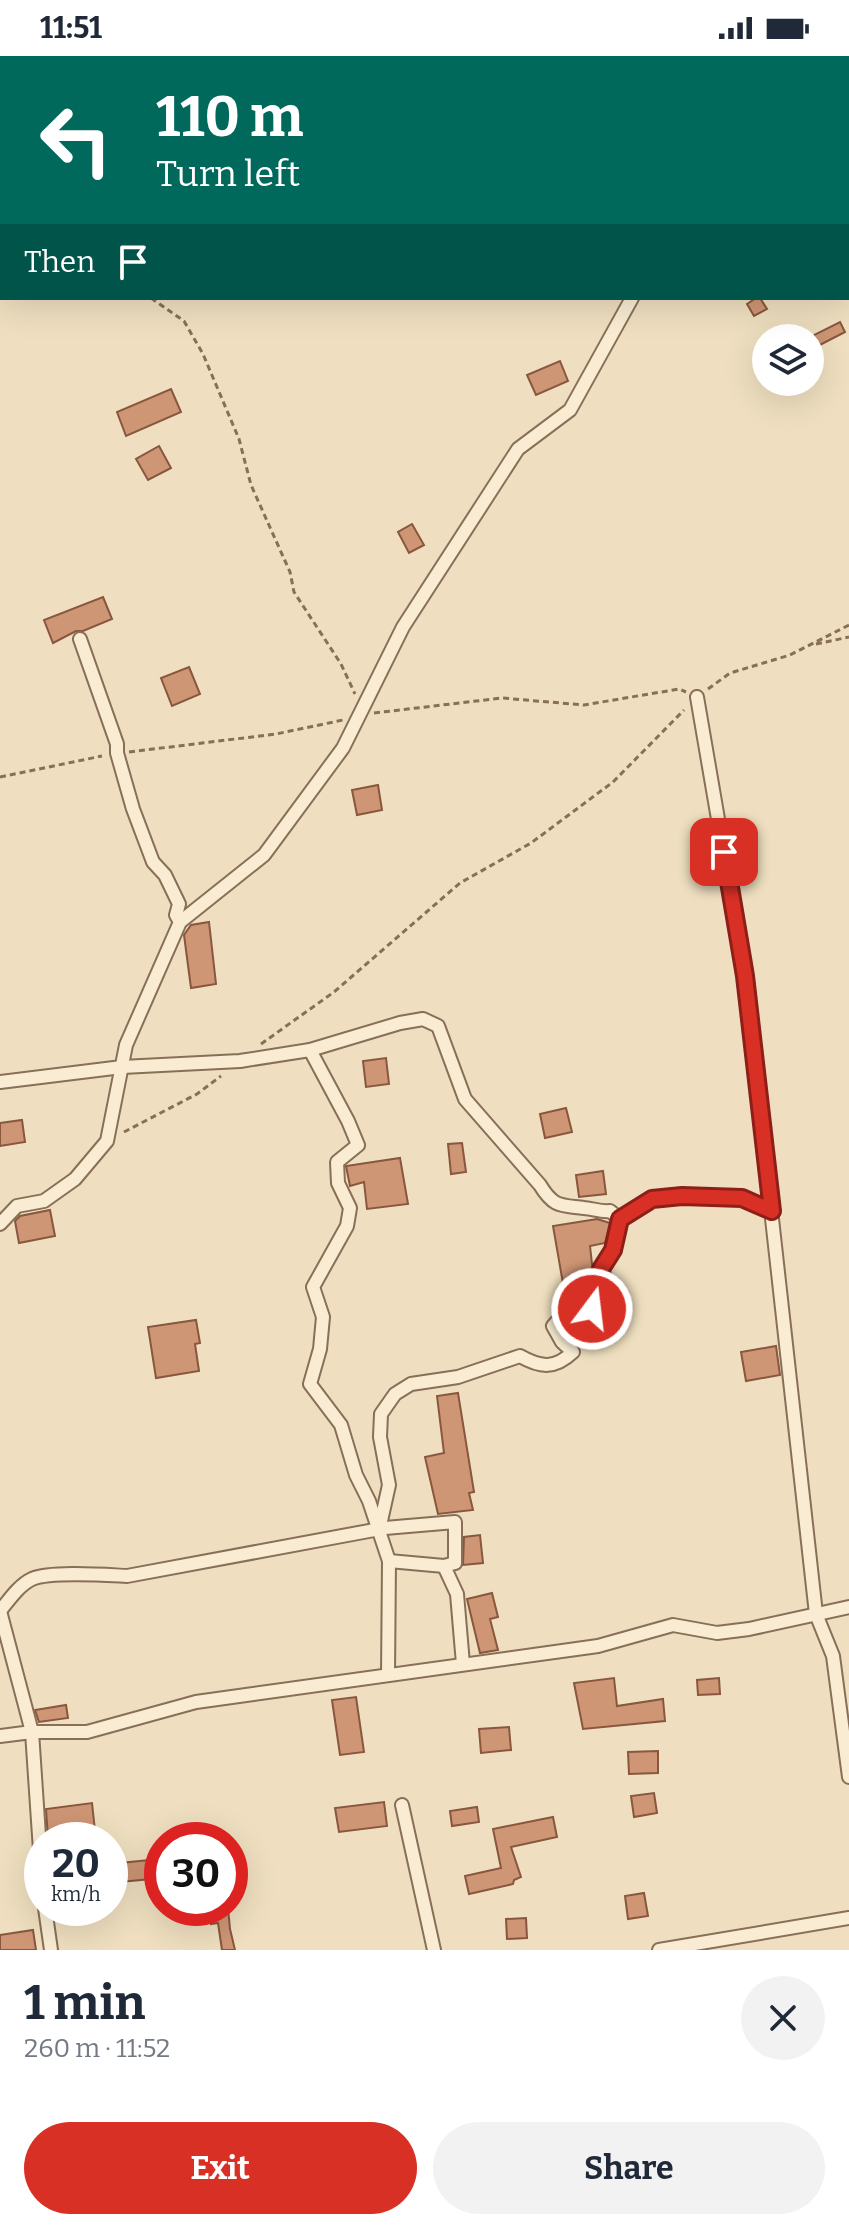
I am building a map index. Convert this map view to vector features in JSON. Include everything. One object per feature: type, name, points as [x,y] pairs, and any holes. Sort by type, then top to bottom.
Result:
[{"type":"street","points":[[0,1224],[17,1206],[44,1201],[75,1179],[107,1141],[126,1045],[180,922],[264,855],[343,748],[403,627],[518,449],[570,410],[631,300]]},
{"type":"street","points":[[80,639],[117,744],[137,819],[153,862],[165,875],[179,904],[176,915],[180,922]]},
{"type":"street","points":[[697,697],[745,976],[816,1614],[833,1656],[849,1777]]},
{"type":"street","points":[[0,1082],[122,1067],[240,1061],[310,1050],[423,1019],[438,1026],[465,1099],[548,1197],[559,1205],[610,1211],[620,1219]]},
{"type":"street","points":[[310,1050],[358,1145],[337,1162],[338,1183],[350,1208],[347,1226],[313,1287],[323,1317],[320,1349],[310,1384],[341,1425],[356,1475],[389,1561],[388,1675]]},
{"type":"street","points":[[379,1530],[389,1485],[380,1437],[381,1414],[395,1394],[411,1384],[458,1377],[520,1356],[536,1365],[560,1364],[573,1352],[562,1342],[553,1326],[560,1316],[576,1310],[592,1309],[604,1295],[601,1269],[613,1250],[620,1219],[652,1199],[682,1196],[742,1198],[772,1211]]},
{"type":"street","points":[[38,1822],[32,1732],[0,1611],[32,1579],[84,1574],[127,1576],[379,1530],[455,1522],[455,1563],[444,1566],[389,1561]]},
{"type":"street","points":[[444,1566],[457,1594],[463,1664]]},
{"type":"street","points":[[0,1736],[32,1732],[87,1732],[196,1702],[598,1646],[673,1625],[717,1633],[849,1607]]},
{"type":"street","points":[[402,1805],[434,1950]]},
{"type":"street","points":[[659,1950],[849,1918]]},
{"type":"street","points":[[48,1926],[51,1950]]},
{"type":"path","points":[[154,300],[184,321],[203,354],[239,439],[251,485],[290,572],[294,592],[341,664],[360,712]]},
{"type":"path","points":[[107,1141],[197,1094],[274,1033],[334,992],[460,883],[531,843],[613,782],[697,697],[730,673],[790,655],[849,625]]},
{"type":"path","points":[[808,646],[849,637]]},
{"type":"path","points":[[0,777],[117,753],[276,734],[360,712],[502,698],[584,705],[679,689],[697,697]]},
{"type":"building","points":[[761,300],[767,309],[754,316],[747,304]]},
{"type":"building","points":[[840,322],[845,332],[824,343],[824,330]]},
{"type":"building","points":[[560,361],[568,381],[536,395],[527,375]]},
{"type":"building","points":[[171,389],[181,412],[126,436],[117,412]]},
{"type":"building","points":[[159,446],[171,468],[148,480],[136,459]]},
{"type":"building","points":[[412,524],[424,545],[409,553],[398,532]]},
{"type":"building","points":[[103,597],[112,619],[76,631],[53,643],[44,620]]},
{"type":"building","points":[[189,667],[200,694],[172,706],[161,678]]},
{"type":"building","points":[[378,785],[382,810],[357,815],[352,790]]},
{"type":"building","points":[[209,922],[216,984],[191,988],[184,935],[191,925]]},
{"type":"building","points":[[386,1058],[389,1084],[366,1087],[363,1061]]},
{"type":"building","points":[[566,1108],[572,1132],[545,1138],[540,1114]]},
{"type":"building","points":[[22,1120],[25,1142],[0,1146],[0,1123]]},
{"type":"building","points":[[462,1143],[466,1172],[451,1174],[448,1144]]},
{"type":"building","points":[[400,1158],[408,1204],[367,1209],[364,1182],[350,1186],[346,1166]]},
{"type":"building","points":[[603,1171],[606,1194],[579,1197],[576,1175]]},
{"type":"building","points":[[50,1210],[55,1236],[19,1243],[15,1221],[20,1216]]},
{"type":"building","points":[[597,1219],[610,1223],[605,1243],[590,1246],[595,1291],[565,1295],[553,1226]]},
{"type":"building","points":[[196,1320],[200,1343],[195,1344],[199,1371],[156,1378],[148,1327]]},
{"type":"building","points":[[604,1320],[605,1339],[576,1342],[568,1334],[566,1325]]},
{"type":"building","points":[[776,1346],[780,1375],[746,1381],[741,1352]]},
{"type":"building","points":[[458,1393],[474,1492],[469,1493],[473,1510],[438,1514],[425,1457],[444,1453],[437,1396]]},
{"type":"building","points":[[480,1535],[483,1563],[463,1565],[464,1537]]},
{"type":"building","points":[[492,1593],[498,1617],[490,1619],[498,1650],[480,1653],[467,1599]]},
{"type":"building","points":[[614,1678],[617,1706],[663,1699],[665,1721],[583,1729],[574,1683]]},
{"type":"building","points":[[719,1678],[720,1694],[698,1695],[697,1680]]},
{"type":"building","points":[[356,1697],[364,1752],[340,1755],[332,1700]]},
{"type":"building","points":[[66,1705],[68,1718],[39,1722],[35,1710]]},
{"type":"building","points":[[509,1727],[511,1750],[481,1753],[479,1729]]},
{"type":"building","points":[[658,1751],[658,1773],[629,1774],[628,1752]]},
{"type":"building","points":[[654,1793],[657,1813],[634,1817],[631,1796]]},
{"type":"building","points":[[384,1802],[387,1826],[339,1832],[335,1808]]},
{"type":"building","points":[[92,1803],[94,1822],[47,1822],[46,1809]]},
{"type":"building","points":[[477,1807],[479,1822],[452,1826],[450,1811]]},
{"type":"building","points":[[553,1817],[557,1837],[511,1847],[521,1877],[513,1884],[469,1894],[465,1876],[501,1868],[493,1829]]},
{"type":"building","points":[[144,1861],[144,1880],[128,1881],[128,1862]]},
{"type":"building","points":[[644,1893],[648,1916],[628,1919],[625,1896]]},
{"type":"building","points":[[526,1918],[527,1938],[507,1939],[506,1919]]},
{"type":"building","points":[[218,1926],[230,1926],[235,1950],[222,1950]]},
{"type":"building","points":[[33,1930],[36,1950],[0,1950],[0,1935]]},
{"type":"route","points":[[592,1309],[604,1295],[601,1269],[613,1250],[620,1219],[652,1199],[682,1196],[742,1198],[772,1211],[745,976],[724,852]]}]
